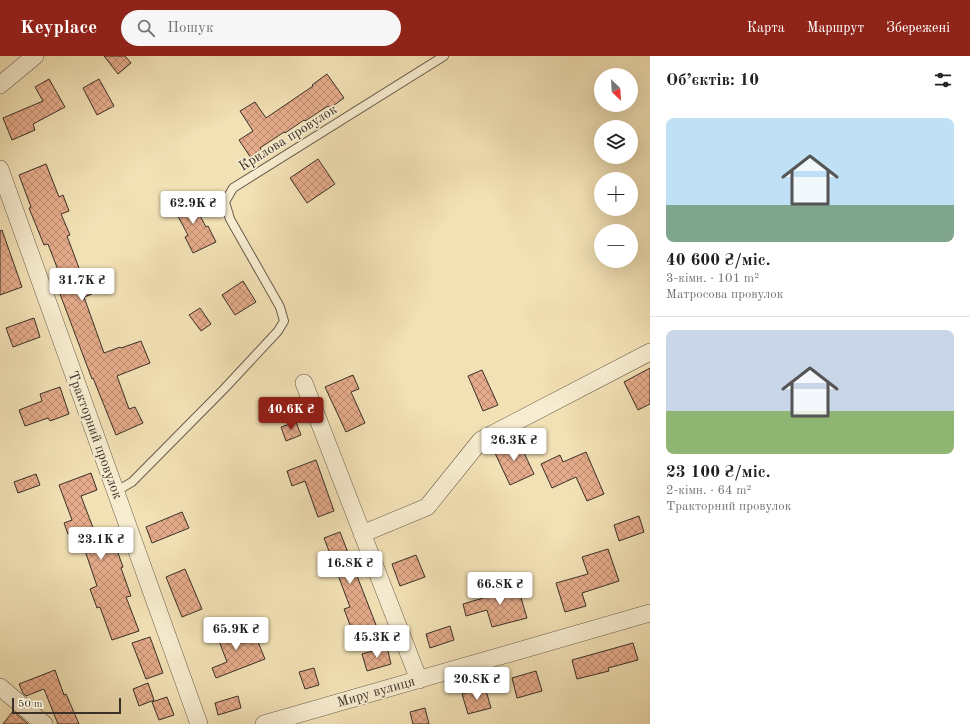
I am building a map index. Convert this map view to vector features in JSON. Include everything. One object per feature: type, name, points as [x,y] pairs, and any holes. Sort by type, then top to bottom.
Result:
[{"type":"street","points":[[0,85],[35,56]]},
{"type":"street","name":"Тракторний провулок","points":[[0,169],[199,724]]},
{"type":"street","points":[[362,534],[427,507],[481,440],[650,352]]},
{"type":"street","points":[[304,383],[419,680]]},
{"type":"street","name":"Миру вулиця","points":[[264,724],[650,613]]},
{"type":"street","points":[[0,687],[44,724]]},
{"type":"lane","name":"Крилова провулок","points":[[116,492],[132,482],[224,389],[278,331],[284,321],[280,307],[230,219],[225,202],[233,188],[444,56]]},
{"type":"building","points":[[104,56],[125,56],[131,63],[118,74]]},
{"type":"building","points":[[327,74],[344,98],[330,108],[328,106],[305,121],[304,120],[260,148],[264,154],[253,161],[239,140],[253,131],[240,111],[255,102],[266,118],[313,86],[312,85]]},
{"type":"building","points":[[49,79],[65,107],[33,124],[35,130],[12,140],[3,118],[43,101],[35,87]]},
{"type":"building","points":[[99,79],[114,106],[97,115],[83,88]]},
{"type":"building","points":[[318,159],[335,184],[307,203],[290,178]]},
{"type":"building","points":[[46,164],[59,197],[63,195],[69,211],[61,214],[70,235],[67,236],[82,276],[85,275],[92,294],[84,297],[104,353],[141,341],[150,363],[117,376],[129,409],[135,407],[143,423],[116,435],[93,378],[92,379],[57,286],[63,283],[48,244],[44,245],[29,208],[31,207],[19,175]]},
{"type":"building","points":[[189,195],[216,242],[193,253],[185,237],[188,235],[172,205]]},
{"type":"building","points":[[2,230],[22,287],[0,295],[0,231]]},
{"type":"building","points":[[243,281],[256,302],[235,315],[222,295]]},
{"type":"building","points":[[200,308],[211,324],[201,331],[189,315]]},
{"type":"building","points":[[34,318],[40,337],[13,347],[6,328]]},
{"type":"building","points":[[650,368],[650,404],[638,410],[624,382]]},
{"type":"building","points":[[482,370],[498,405],[483,411],[468,376]]},
{"type":"building","points":[[353,375],[359,389],[351,392],[365,423],[346,432],[325,387]]},
{"type":"building","points":[[60,387],[69,414],[50,421],[48,418],[25,426],[19,410],[42,401],[40,394]]},
{"type":"building","points":[[296,422],[301,435],[286,441],[281,427]]},
{"type":"building","points":[[518,440],[534,474],[510,485],[494,451]]},
{"type":"building","points":[[586,452],[604,494],[587,501],[576,477],[552,488],[541,464],[560,455],[563,462]]},
{"type":"building","points":[[316,460],[334,511],[318,517],[305,481],[292,486],[287,471]]},
{"type":"building","points":[[91,473],[97,490],[81,496],[95,533],[109,528],[123,567],[121,568],[131,596],[126,597],[139,631],[112,640],[100,607],[97,608],[90,589],[97,586],[78,530],[68,534],[64,523],[72,520],[59,485]]},
{"type":"building","points":[[36,474],[40,485],[18,493],[14,482]]},
{"type":"building","points":[[182,512],[189,528],[152,543],[146,527]]},
{"type":"building","points":[[639,516],[644,532],[619,541],[614,525]]},
{"type":"building","points":[[340,532],[376,625],[353,633],[344,609],[350,607],[324,538]]},
{"type":"building","points":[[608,549],[619,581],[582,593],[586,606],[565,612],[556,583],[588,574],[582,557]]},
{"type":"building","points":[[416,555],[425,577],[400,586],[392,564]]},
{"type":"building","points":[[185,569],[202,609],[182,617],[166,577]]},
{"type":"building","points":[[516,581],[527,618],[492,627],[487,610],[466,616],[463,604],[500,593],[498,586]]},
{"type":"building","points":[[230,622],[239,644],[256,637],[265,659],[216,678],[212,668],[227,662],[214,628]]},
{"type":"building","points":[[450,626],[454,640],[430,648],[426,634]]},
{"type":"building","points":[[150,637],[163,673],[146,679],[132,643]]},
{"type":"building","points":[[633,643],[638,660],[608,668],[609,671],[577,679],[572,660]]},
{"type":"building","points":[[387,647],[391,664],[367,671],[362,654]]},
{"type":"building","points":[[314,668],[319,685],[305,689],[299,672]]},
{"type":"building","points":[[55,670],[64,695],[66,694],[79,724],[58,724],[44,689],[26,696],[19,684]]},
{"type":"building","points":[[536,671],[542,691],[517,698],[512,678]]},
{"type":"building","points":[[148,683],[154,700],[139,706],[133,689]]},
{"type":"building","points":[[485,687],[491,708],[468,714],[462,694]]},
{"type":"building","points":[[238,696],[241,708],[218,715],[215,703]]},
{"type":"building","points":[[167,697],[174,715],[159,720],[152,702]]},
{"type":"building","points":[[425,708],[429,724],[413,724],[410,712]]},
{"type":"building","points":[[13,711],[28,724],[3,724]]}]
